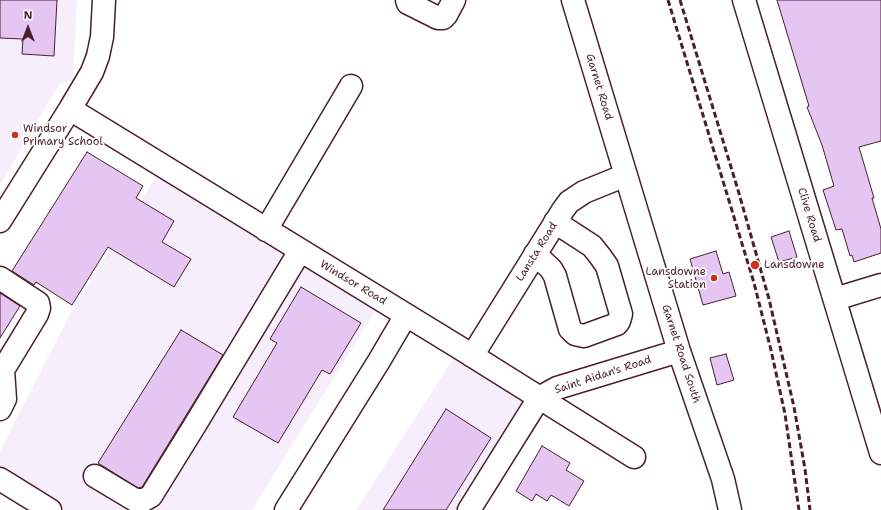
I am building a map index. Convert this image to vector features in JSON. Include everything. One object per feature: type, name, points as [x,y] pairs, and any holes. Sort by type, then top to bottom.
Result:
[{"type":"street","points":[[0,221],[92,72],[98,56],[104,19],[104,0]]},
{"type":"street","points":[[407,0],[408,3],[441,18],[446,15],[454,0]]},
{"type":"street","name":"Garnet Road","points":[[573,0],[626,175]]},
{"type":"street","name":"Clive Road","points":[[744,0],[881,453]]},
{"type":"street","points":[[266,230],[351,86]]},
{"type":"street","name":"Windsor Road","points":[[70,109],[634,457]]},
{"type":"street","name":"Lansta Road","points":[[472,356],[569,202],[584,192],[626,175]]},
{"type":"street","name":"Garnet Road South","points":[[626,175],[679,351],[721,473],[730,510]]},
{"type":"street","points":[[535,254],[551,269],[555,276],[570,329],[575,334],[584,336],[617,324],[621,314],[606,266],[600,256],[592,246],[555,222]]},
{"type":"street","points":[[95,476],[135,500],[144,500],[150,496],[195,425],[300,251]]},
{"type":"street","points":[[0,278],[38,303],[39,308],[37,314],[3,370],[5,399],[0,409]]},
{"type":"street","points":[[835,299],[881,285]]},
{"type":"street","points":[[286,510],[406,315]]},
{"type":"street","name":"Saint Aidan's Road","points":[[469,510],[539,398],[557,388],[679,351]]},
{"type":"street","points":[[0,479],[50,510]]},
{"type":"shaded area","points":[[0,0],[77,0],[73,79],[59,85],[0,185]]},
{"type":"shaded area","points":[[163,165],[382,300],[252,510],[50,510],[0,479],[0,451],[70,314]]},
{"type":"shaded area","points":[[460,348],[539,398],[469,510],[356,510]]},
{"type":"building","points":[[0,0],[57,0],[54,56],[22,54],[23,39],[0,38]]},
{"type":"building","points":[[777,0],[881,0],[881,141],[859,147],[874,198],[872,198],[881,229],[881,253],[854,262],[852,255],[850,256],[842,229],[836,230],[823,190],[834,186],[822,145],[807,107],[809,106]]},
{"type":"building","points":[[87,152],[143,186],[136,198],[174,221],[162,242],[191,259],[174,287],[108,247],[72,305],[36,282],[34,285],[12,271]]},
{"type":"building","points":[[789,231],[797,257],[779,262],[771,237]]},
{"type":"building","name":"Lansdowne Station","points":[[716,251],[723,274],[729,272],[736,296],[703,305],[690,259]]},
{"type":"building","points":[[301,287],[361,323],[330,374],[322,370],[278,443],[233,417],[277,343],[270,339]]},
{"type":"building","points":[[0,293],[20,306],[0,338]]},
{"type":"building","points":[[181,330],[223,355],[142,487],[138,488],[98,463]]},
{"type":"building","points":[[726,354],[734,380],[717,385],[710,358]]},
{"type":"building","points":[[446,409],[491,438],[446,510],[383,510]]},
{"type":"building","points":[[542,446],[570,463],[566,470],[584,481],[569,506],[551,495],[547,501],[536,494],[532,501],[516,491]]},
{"type":"railway","points":[[668,0],[754,283],[785,414],[799,510]]},
{"type":"railway","points":[[680,0],[738,190],[769,299],[794,407],[805,469],[810,510]]},
{"type":"place","name":"Windsor Primary School","points":[[15,135]]},
{"type":"place","name":"Lansdowne","points":[[755,265]]},
{"type":"place","name":"Lansdowne Station","points":[[714,278]]}]
